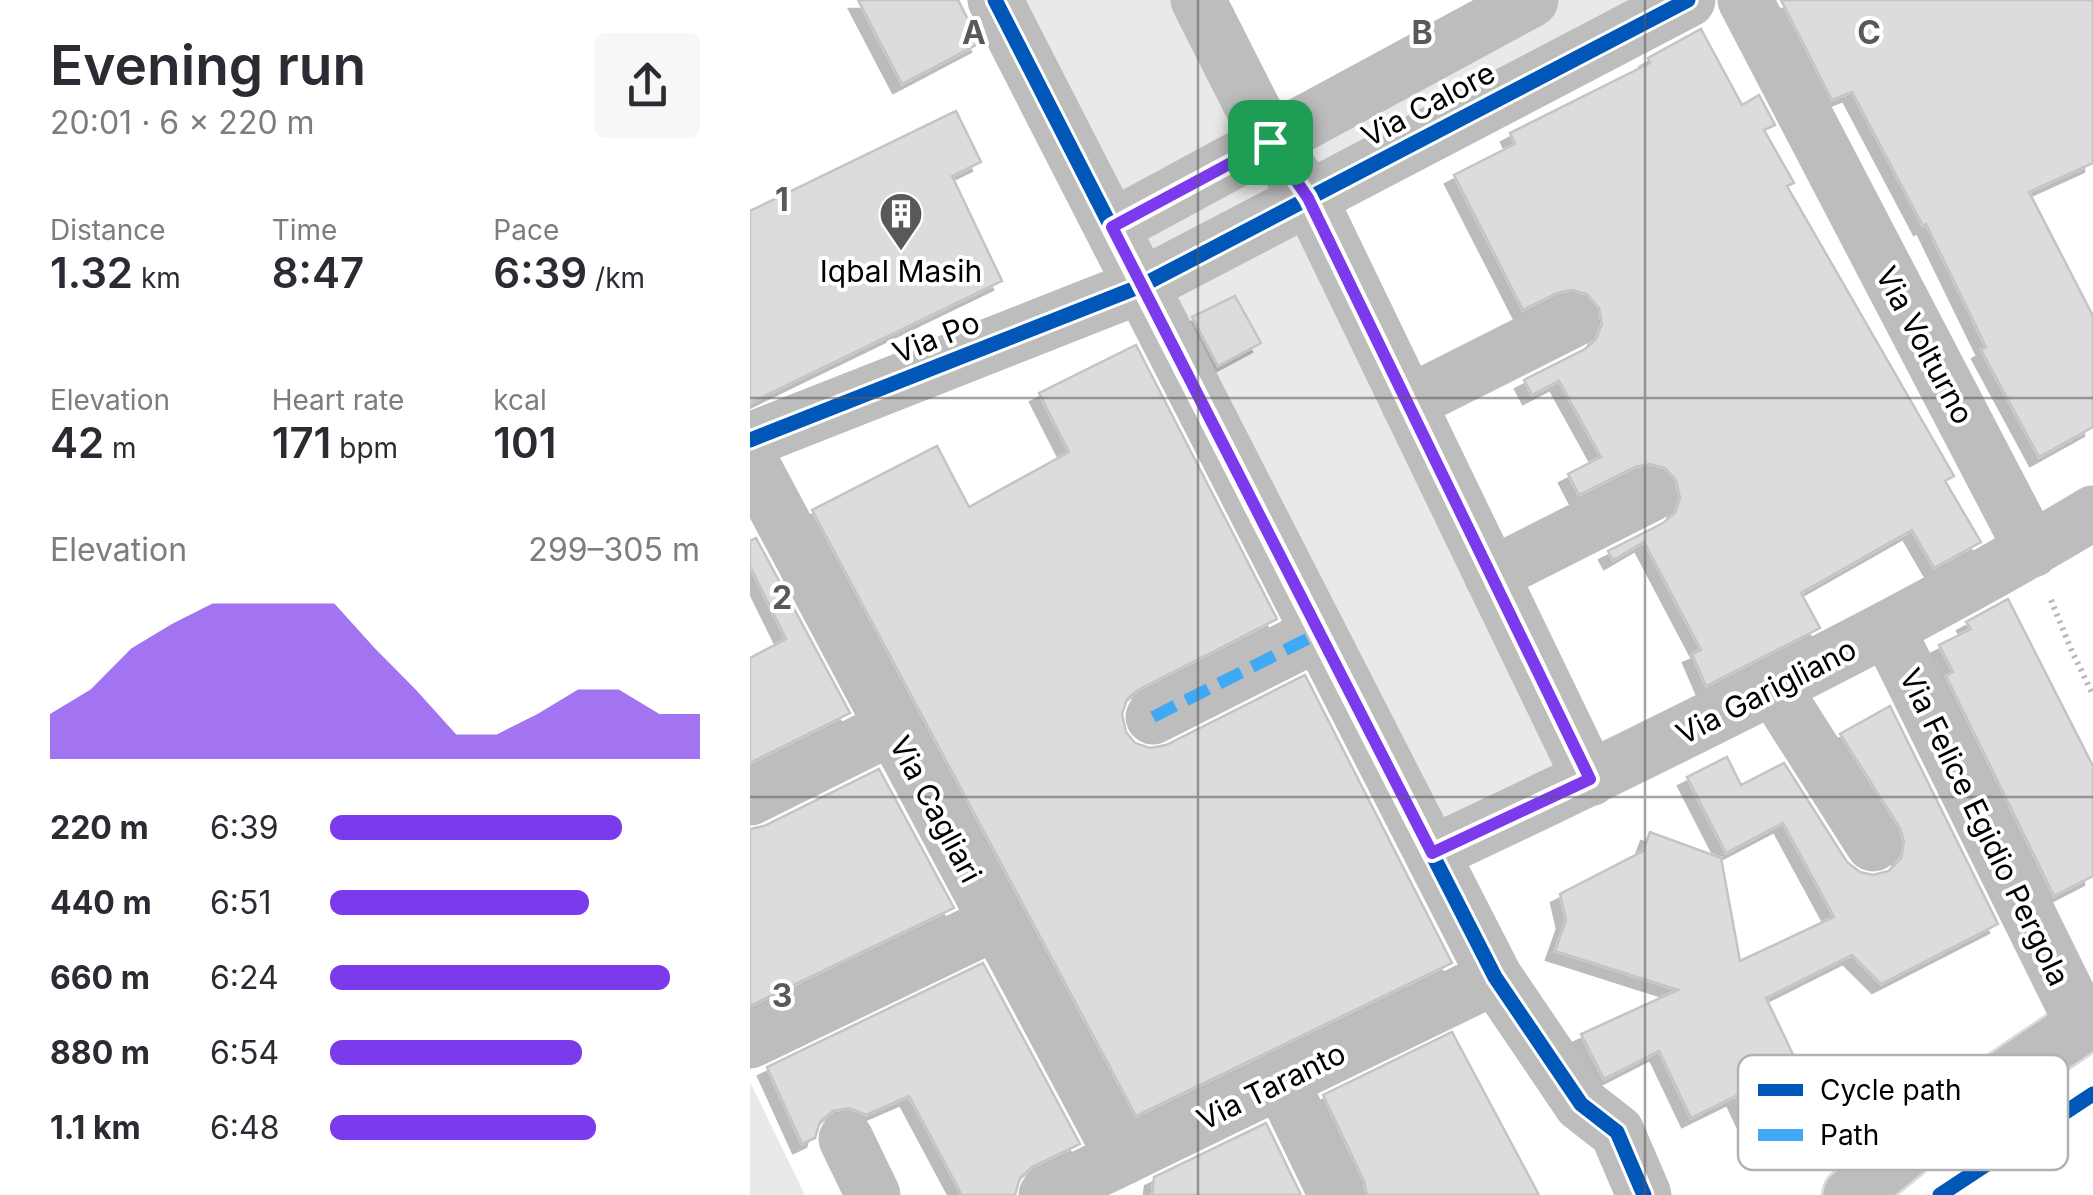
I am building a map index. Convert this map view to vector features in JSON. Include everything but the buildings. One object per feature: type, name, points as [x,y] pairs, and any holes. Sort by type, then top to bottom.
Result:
[{"type":"street","points":[[995,0],[1495,977],[1580,1104],[1590,1141],[1614,1195]]},
{"type":"street","points":[[1198,0],[1270,142],[1308,198],[1590,779]]},
{"type":"street","name":"Via Calore","points":[[1112,227],[1531,0]]},
{"type":"street","name":"Via Calore","points":[[1141,286],[1688,0]]},
{"type":"street","name":"Via Volturno","points":[[1745,0],[2032,550]]},
{"type":"street","name":"Via Po","points":[[750,440],[1141,286]]},
{"type":"street","points":[[1408,403],[1571,321]]},
{"type":"street","name":"Via Cagliari","points":[[750,460],[997,922],[1110,1174]]},
{"type":"street","points":[[1491,575],[1649,495]]},
{"type":"street","name":"Via Garigliano","points":[[1432,853],[1888,630],[2093,513]]},
{"type":"street","name":"Via Felice Egidio Pergola","points":[[1888,630],[2088,1022]]},
{"type":"street","points":[[1152,717],[1319,632]]},
{"type":"street","points":[[1773,687],[1873,844]]},
{"type":"street","points":[[750,798],[892,727]]},
{"type":"street","points":[[750,1041],[997,922]]},
{"type":"street","name":"Via Taranto","points":[[1046,1195],[1110,1174],[1281,1081],[1495,977]]},
{"type":"street","points":[[2039,1055],[2088,1022]]},
{"type":"street","points":[[1281,1081],[1336,1195]]},
{"type":"street","points":[[1580,1104],[1617,1132],[1644,1195]]},
{"type":"street","points":[[846,1139],[873,1195]]},
{"type":"street","points":[[1812,1195],[1849,1170]]},
{"type":"street","points":[[1852,1195],[1882,1170]]},
{"type":"path","points":[[2032,550],[2093,695]]},
{"type":"shaded area","points":[[995,0],[1198,0],[1270,142],[1531,0],[1686,0],[1309,198],[1590,779],[1432,853]]},
{"type":"shaded area","points":[[750,1082],[805,1195],[750,1195]]},
{"type":"marked path","points":[[1153,717],[1319,633]]},
{"type":"cycle path","points":[[995,0],[1495,977],[1581,1104],[1617,1132],[1644,1195]]},
{"type":"cycle path","points":[[750,440],[1141,286],[1688,0]]},
{"type":"cycle path","points":[[2068,1111],[2093,1094]]},
{"type":"cycle path","points":[[1940,1195],[1978,1170]]},
{"type":"place","name":"Iqbal Masih","points":[[901,252]]},
{"type":"route","points":[[1270,142],[1308,198],[1590,779],[1432,853],[1112,227],[1270,142]]}]
